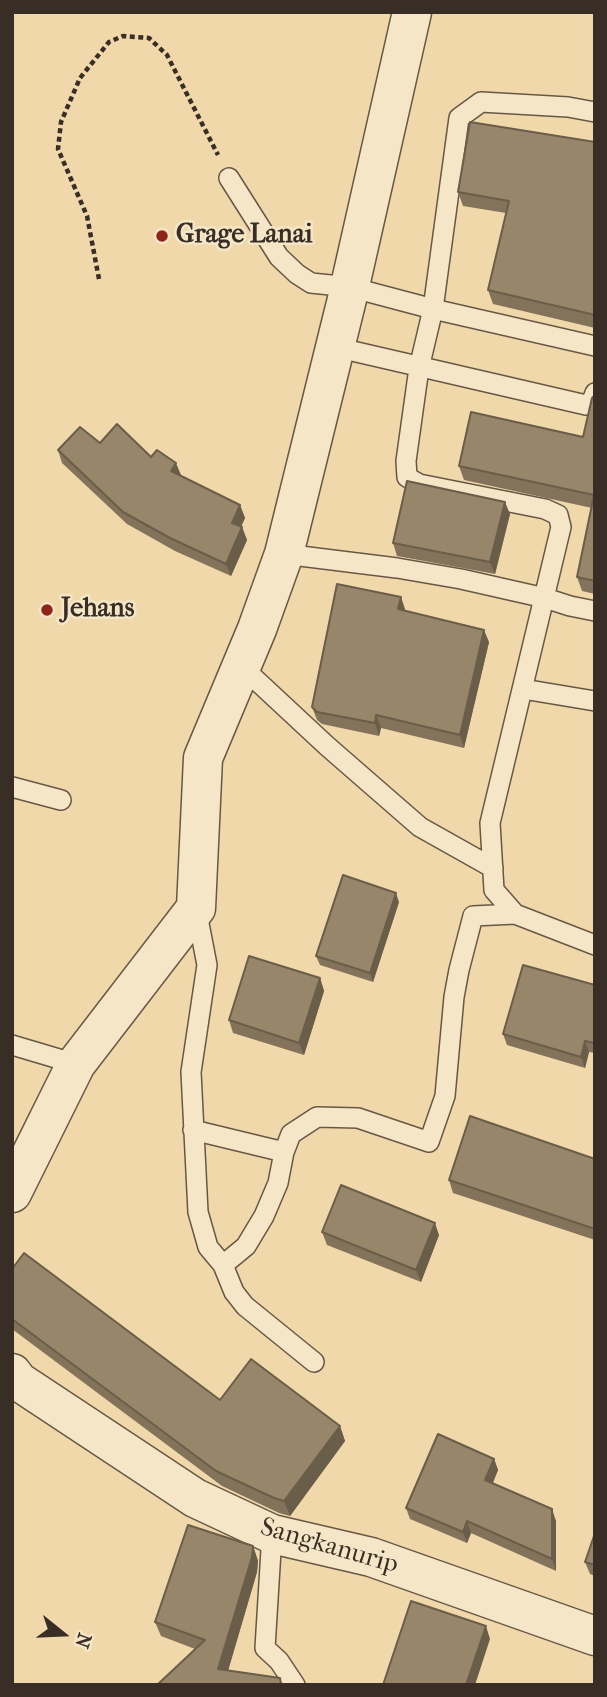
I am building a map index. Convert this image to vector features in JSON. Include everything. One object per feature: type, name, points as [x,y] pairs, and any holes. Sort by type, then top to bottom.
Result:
[{"type":"street","points":[[12,1193],[76,1064],[196,908],[204,758],[284,554],[350,287],[412,12]]},
{"type":"street","name":"Sangkanurip","points":[[14,1378],[195,1498],[272,1535],[371,1557],[595,1636]]},
{"type":"lane","points":[[515,914],[494,890],[490,823],[561,527],[558,515],[545,509],[419,484],[407,477],[406,461],[419,368],[433,309],[459,118],[481,102],[568,107],[595,112]]},
{"type":"lane","points":[[229,178],[279,257],[297,274],[311,282],[350,287],[595,346]]},
{"type":"lane","points":[[335,347],[586,405],[592,401],[595,393]]},
{"type":"lane","points":[[284,554],[461,579],[595,611]]},
{"type":"lane","points":[[241,666],[420,827],[493,868]]},
{"type":"lane","points":[[523,689],[595,701]]},
{"type":"lane","points":[[12,787],[61,800]]},
{"type":"lane","points":[[196,908],[207,965],[191,1072],[198,1212],[208,1247],[223,1265],[234,1292],[245,1306],[314,1362]]},
{"type":"lane","points":[[223,1265],[246,1246],[264,1216],[278,1182],[284,1152],[292,1134],[317,1117],[358,1118],[429,1142],[445,1096],[458,970],[473,916],[515,914],[595,945]]},
{"type":"lane","points":[[12,1045],[76,1064]]},
{"type":"lane","points":[[193,1129],[284,1152]]},
{"type":"lane","points":[[272,1535],[265,1648],[279,1661],[295,1685]]},
{"type":"path","points":[[99,279],[88,216],[58,149],[61,122],[80,78],[109,42],[123,36],[149,38],[167,55],[229,178]]},
{"type":"building","points":[[470,122],[595,142],[595,315],[488,290],[509,201],[458,192]]},
{"type":"building","points":[[595,395],[595,581],[577,577],[594,495],[459,466],[471,412],[583,437]]},
{"type":"building","points":[[117,424],[151,457],[157,450],[176,463],[171,471],[240,505],[232,523],[242,527],[226,564],[123,512],[58,450],[80,427],[100,443]]},
{"type":"building","points":[[407,481],[505,502],[490,562],[393,543]]},
{"type":"building","points":[[337,584],[401,597],[398,609],[484,630],[460,735],[376,715],[375,723],[317,712],[312,707]]},
{"type":"building","points":[[343,875],[396,893],[370,973],[316,956]]},
{"type":"building","points":[[249,956],[320,978],[299,1043],[229,1020]]},
{"type":"building","points":[[523,965],[595,985],[595,1043],[585,1041],[581,1057],[503,1034]]},
{"type":"building","points":[[470,1116],[595,1159],[595,1229],[449,1180]]},
{"type":"building","points":[[341,1185],[435,1223],[416,1270],[322,1232]]},
{"type":"building","points":[[24,1253],[220,1400],[251,1359],[340,1426],[284,1501],[216,1471],[12,1319],[12,1269]]},
{"type":"building","points":[[438,1434],[494,1459],[485,1480],[552,1509],[552,1559],[467,1521],[463,1532],[406,1508]]},
{"type":"building","points":[[188,1525],[253,1546],[218,1669],[280,1678],[281,1685],[157,1685],[205,1640],[155,1622]]},
{"type":"building","points":[[595,1533],[595,1565],[585,1562]]},
{"type":"building","points":[[411,1601],[486,1626],[466,1685],[383,1685]]},
{"type":"place","name":"Grage Lanai","points":[[162,236]]},
{"type":"place","name":"Jehans","points":[[47,610]]}]
